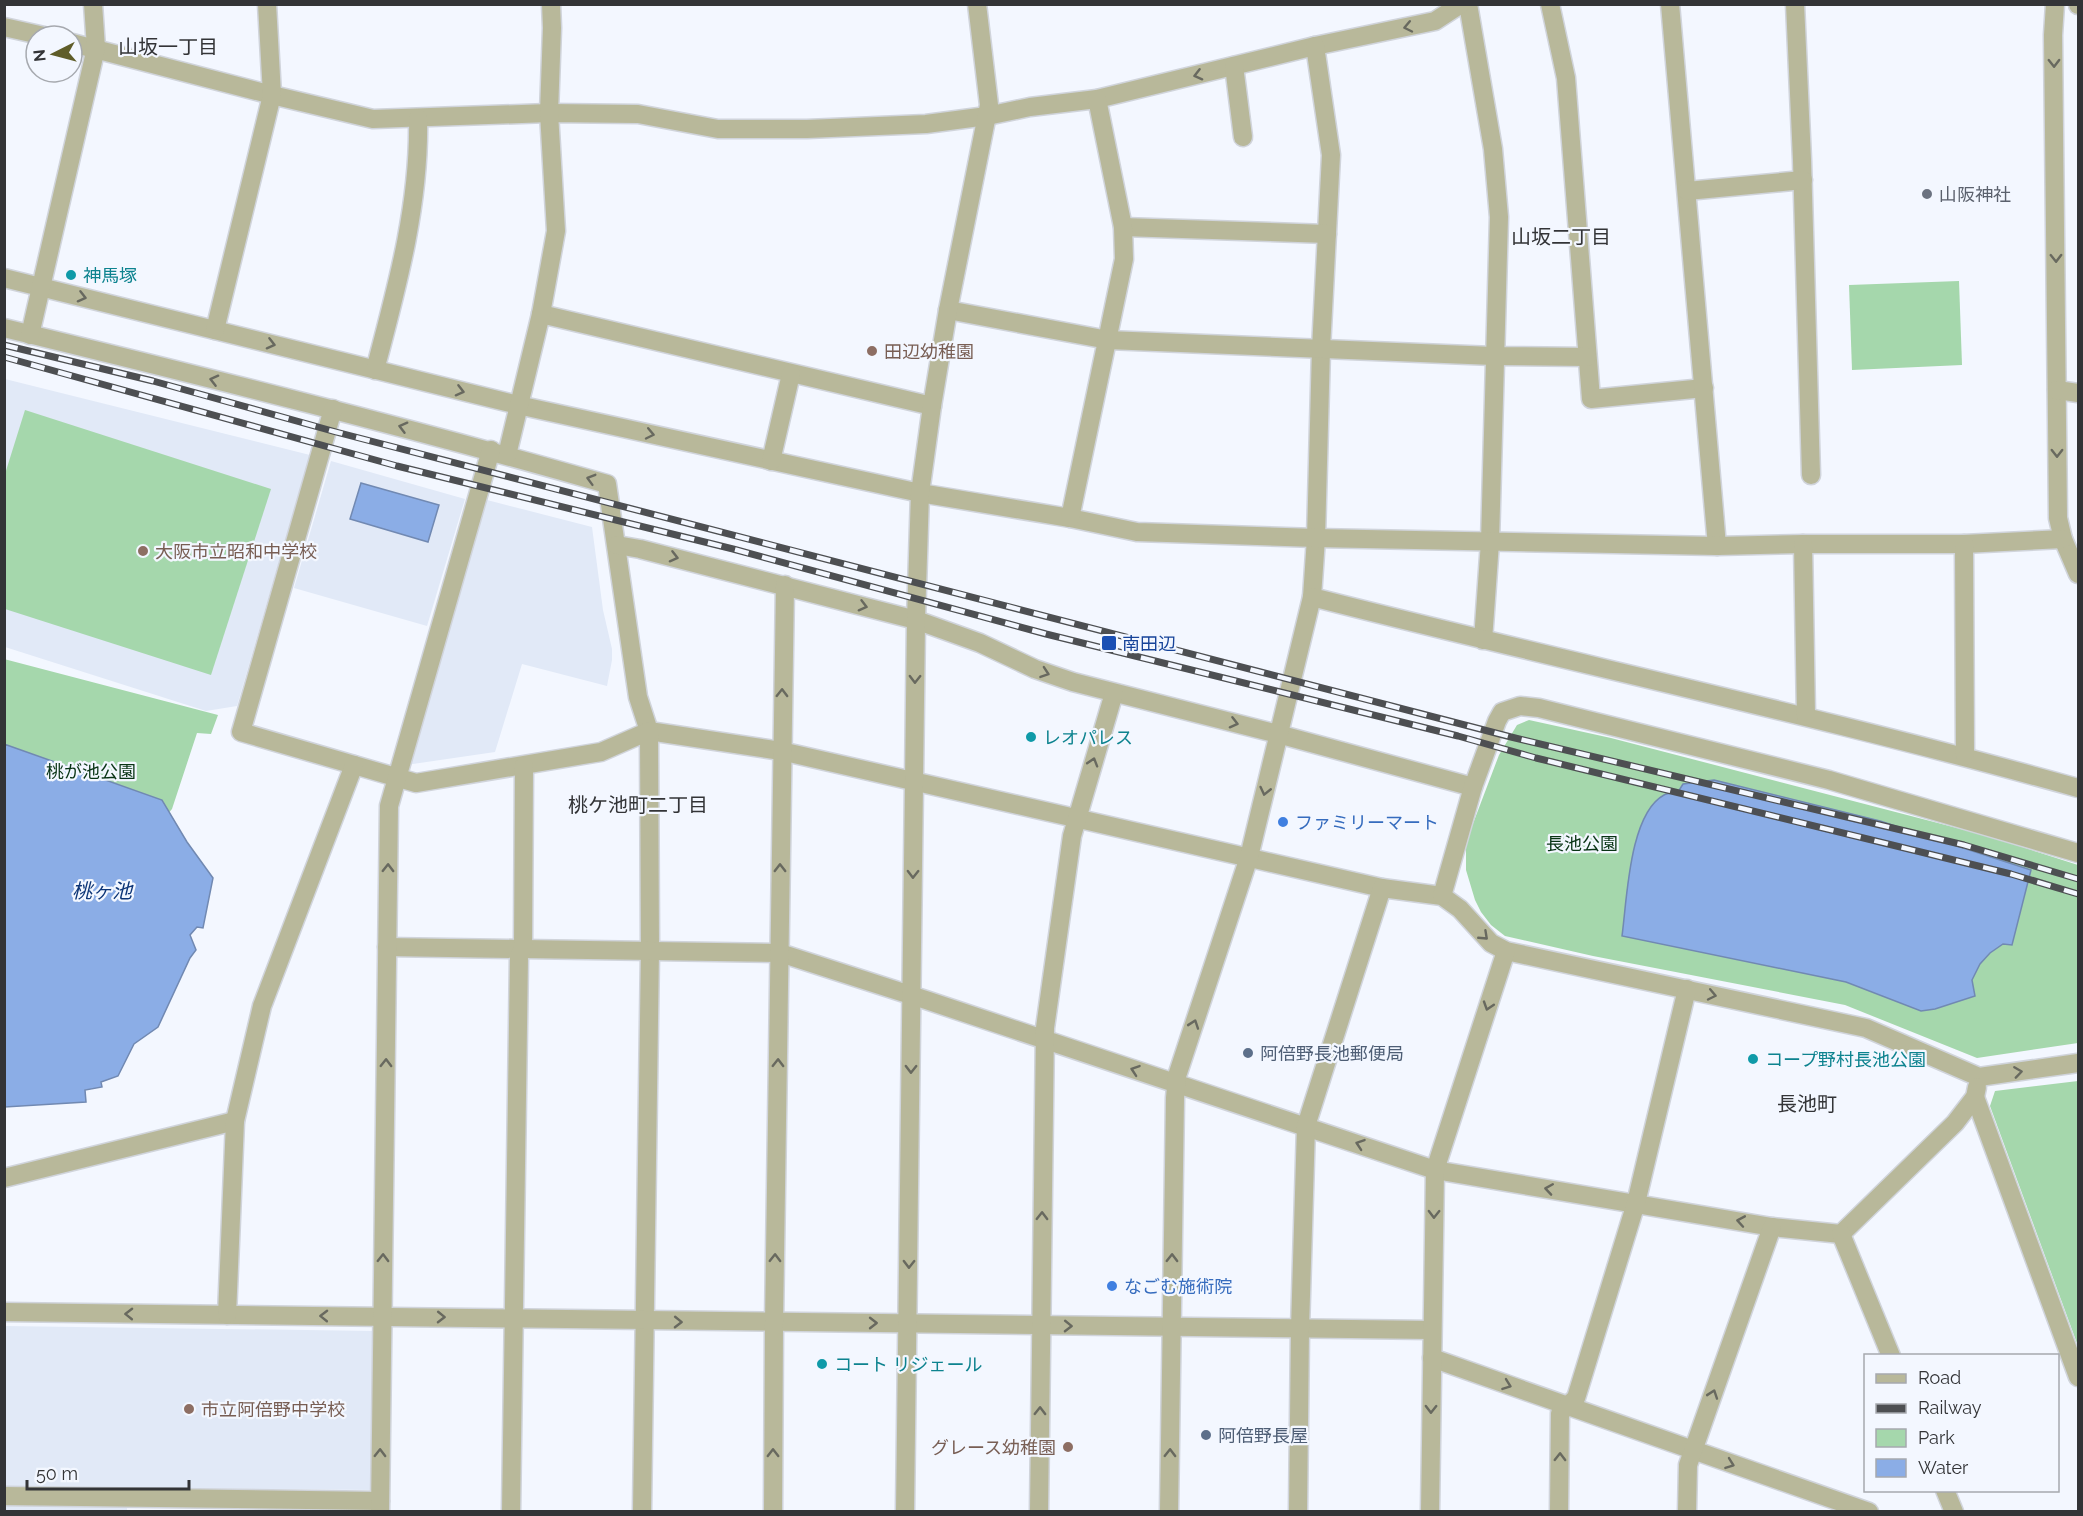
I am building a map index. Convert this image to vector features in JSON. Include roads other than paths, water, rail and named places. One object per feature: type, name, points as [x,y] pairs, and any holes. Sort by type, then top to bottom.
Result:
[{"type":"street","points":[[30,334],[96,48],[93,4]]},
{"type":"street","points":[[215,330],[272,95],[267,4]]},
{"type":"street","points":[[4,1496],[253,1506],[380,1506],[389,806],[396,777],[499,452],[518,405],[541,314],[556,231],[549,113],[551,4]]},
{"type":"street","points":[[905,1512],[916,620],[920,493],[948,310],[989,105],[977,4]]},
{"type":"street","points":[[84,46],[373,119],[549,113],[638,114],[718,129],[807,129],[914,125],[1097,99],[1315,46],[1435,21],[1461,4]]},
{"type":"street","points":[[1468,4],[1493,149],[1499,217],[1493,356],[1490,542],[1483,640]]},
{"type":"street","points":[[1550,4],[1566,78],[1591,399],[1704,388]]},
{"type":"street","points":[[1670,4],[1717,546]]},
{"type":"street","points":[[1795,4],[1803,180],[1811,475]]},
{"type":"street","points":[[2055,4],[2053,35],[2058,518],[2063,540],[2079,574]]},
{"type":"street","points":[[4,27],[24,32]]},
{"type":"street","points":[[1169,1512],[1177,1076],[1249,857],[1312,597],[1331,155],[1315,46]]},
{"type":"street","points":[[1234,66],[1243,136]]},
{"type":"street","points":[[1070,518],[1124,259],[1123,226],[1097,99]]},
{"type":"street","points":[[375,370],[402,269],[409,225],[418,118]]},
{"type":"street","points":[[1687,191],[1803,180]]},
{"type":"street","points":[[1123,226],[1327,234]]},
{"type":"street","points":[[4,278],[518,405],[920,493],[1070,518],[1137,532],[1717,546],[1964,544],[2063,540]]},
{"type":"street","points":[[948,310],[1108,339],[1493,356],[1587,357]]},
{"type":"street","points":[[541,314],[932,406]]},
{"type":"street","points":[[4,328],[333,409],[499,452],[607,484],[638,697],[649,731],[650,950],[642,1512]]},
{"type":"street","points":[[771,461],[791,374]]},
{"type":"street","points":[[2057,390],[2079,393]]},
{"type":"street","points":[[333,409],[241,732],[416,783],[601,752],[649,731],[781,751],[1382,888],[1442,896],[1460,909],[1491,943],[1506,951],[1866,1028],[1979,1077],[2079,1062]]},
{"type":"street","points":[[1803,544],[1806,716]]},
{"type":"street","points":[[1964,544],[1965,756]]},
{"type":"street","points":[[617,545],[785,585],[916,620],[980,643],[1035,669],[1073,682],[1473,787]]},
{"type":"street","points":[[773,1512],[781,751],[785,585]]},
{"type":"street","points":[[1312,597],[1806,716],[1965,756],[2079,788]]},
{"type":"street","points":[[1039,1512],[1044,1039],[1072,836],[1114,693]]},
{"type":"street","points":[[1442,896],[1481,761],[1502,712],[1520,706],[1539,708],[1829,780],[2079,853]]},
{"type":"street","points":[[227,1315],[235,1121],[262,1006],[354,765]]},
{"type":"street","points":[[512,1512],[519,956],[523,948],[524,766]]},
{"type":"street","points":[[1299,1512],[1300,1329],[1306,1126],[1382,888]]},
{"type":"street","points":[[387,947],[780,952],[1434,1170],[1772,1227],[1841,1234]]},
{"type":"street","points":[[1430,1512],[1434,1170],[1506,951]]},
{"type":"street","points":[[1559,1512],[1560,1413],[1576,1398],[1636,1203],[1688,990]]},
{"type":"street","points":[[1841,1234],[1955,1122],[1975,1097],[1979,1077]]},
{"type":"street","points":[[1975,1097],[2079,1377]]},
{"type":"street","points":[[4,1178],[235,1121]]},
{"type":"street","points":[[1688,1512],[1688,1465],[1772,1227]]},
{"type":"street","points":[[1841,1234],[1890,1354]]},
{"type":"street","points":[[4,1312],[1432,1330]]},
{"type":"street","points":[[1432,1358],[1693,1451],[1829,1505],[1869,1512]]},
{"type":"street","points":[[1945,1492],[1954,1512]]},
{"type":"water","points":[[361,483],[439,505],[428,542],[350,519]]},
{"type":"water","name":"桃ヶ池","points":[[4,744],[162,800],[187,842],[213,878],[203,928],[197,927],[190,935],[196,950],[190,958],[158,1027],[134,1044],[118,1076],[101,1082],[102,1087],[85,1090],[86,1102],[5,1107]]},
{"type":"water","points":[[1714,780],[1880,821],[2031,870],[2012,945],[2003,944],[1980,964],[1972,980],[1975,996],[1935,1009],[1921,1011],[1846,982],[1622,936],[1628,881],[1643,820],[1652,805],[1664,795],[1678,792],[1683,784]]},
{"type":"railway","points":[[4,345],[153,381],[336,432],[1511,737],[1964,845],[2078,879]]},
{"type":"railway","points":[[4,357],[397,466],[733,549],[1046,634],[1458,736],[1536,758],[2011,874],[2078,894]]},
{"type":"place","name":"山阪神社","points":[[1927,194]]},
{"type":"place","name":"神馬塚","points":[[71,275]]},
{"type":"place","name":"田辺幼稚園","points":[[872,351]]},
{"type":"place","name":"大阪市立昭和中学校","points":[[143,551]]},
{"type":"place","name":"南田辺","points":[[1109,643]]},
{"type":"place","name":"レオパレス","points":[[1031,737]]},
{"type":"place","name":"ファミリーマート","points":[[1283,822]]},
{"type":"place","name":"阿倍野長池郵便局","points":[[1248,1053]]},
{"type":"place","name":"コープ野村長池公園","points":[[1753,1059]]},
{"type":"place","name":"なごむ施術院","points":[[1112,1286]]},
{"type":"place","name":"コート リジェール","points":[[822,1364]]},
{"type":"place","name":"市立阿倍野中学校","points":[[189,1409]]},
{"type":"place","name":"阿倍野長屋","points":[[1206,1435]]},
{"type":"place","name":"グレース幼稚園","points":[[1068,1447]]},
{"type":"district","name":"山坂一丁目","points":[[168,47]]},
{"type":"district","name":"山坂二丁目","points":[[1561,237]]},
{"type":"district","name":"桃ケ池町二丁目","points":[[638,805]]},
{"type":"district","name":"長池町","points":[[1807,1104]]},
{"type":"park label","name":"桃が池公園","points":[[91,771]]},
{"type":"park label","name":"長池公園","points":[[1582,843]]}]
